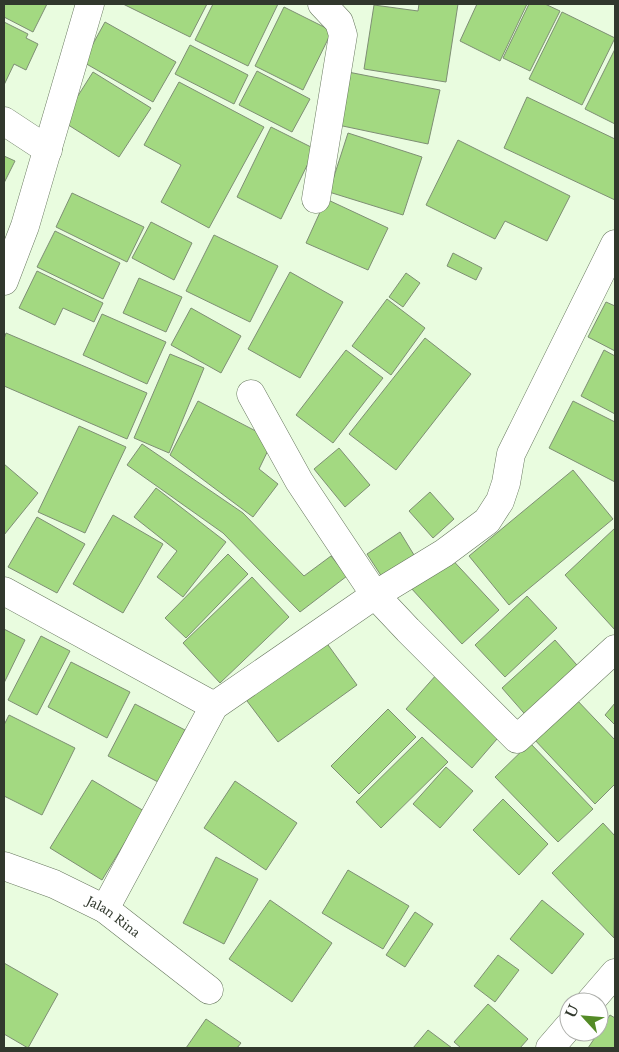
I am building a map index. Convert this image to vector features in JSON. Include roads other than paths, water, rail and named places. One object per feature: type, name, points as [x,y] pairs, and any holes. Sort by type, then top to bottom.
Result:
[{"type":"street","points":[[4,281],[25,226],[90,4]]},
{"type":"street","points":[[316,200],[342,35],[339,22],[322,4]]},
{"type":"street","points":[[4,121],[48,150]]},
{"type":"street","points":[[105,909],[214,706],[375,595],[444,553],[487,521],[500,501],[506,483],[511,454],[615,244]]},
{"type":"street","points":[[251,394],[299,481],[375,595],[517,739],[615,650]]},
{"type":"street","points":[[4,591],[214,706]]},
{"type":"street","name":"Jalan Rina","points":[[4,866],[54,884],[105,909],[209,990]]},
{"type":"street","points":[[599,992],[615,973]]},
{"type":"street","points":[[550,1048],[559,1038]]}]
